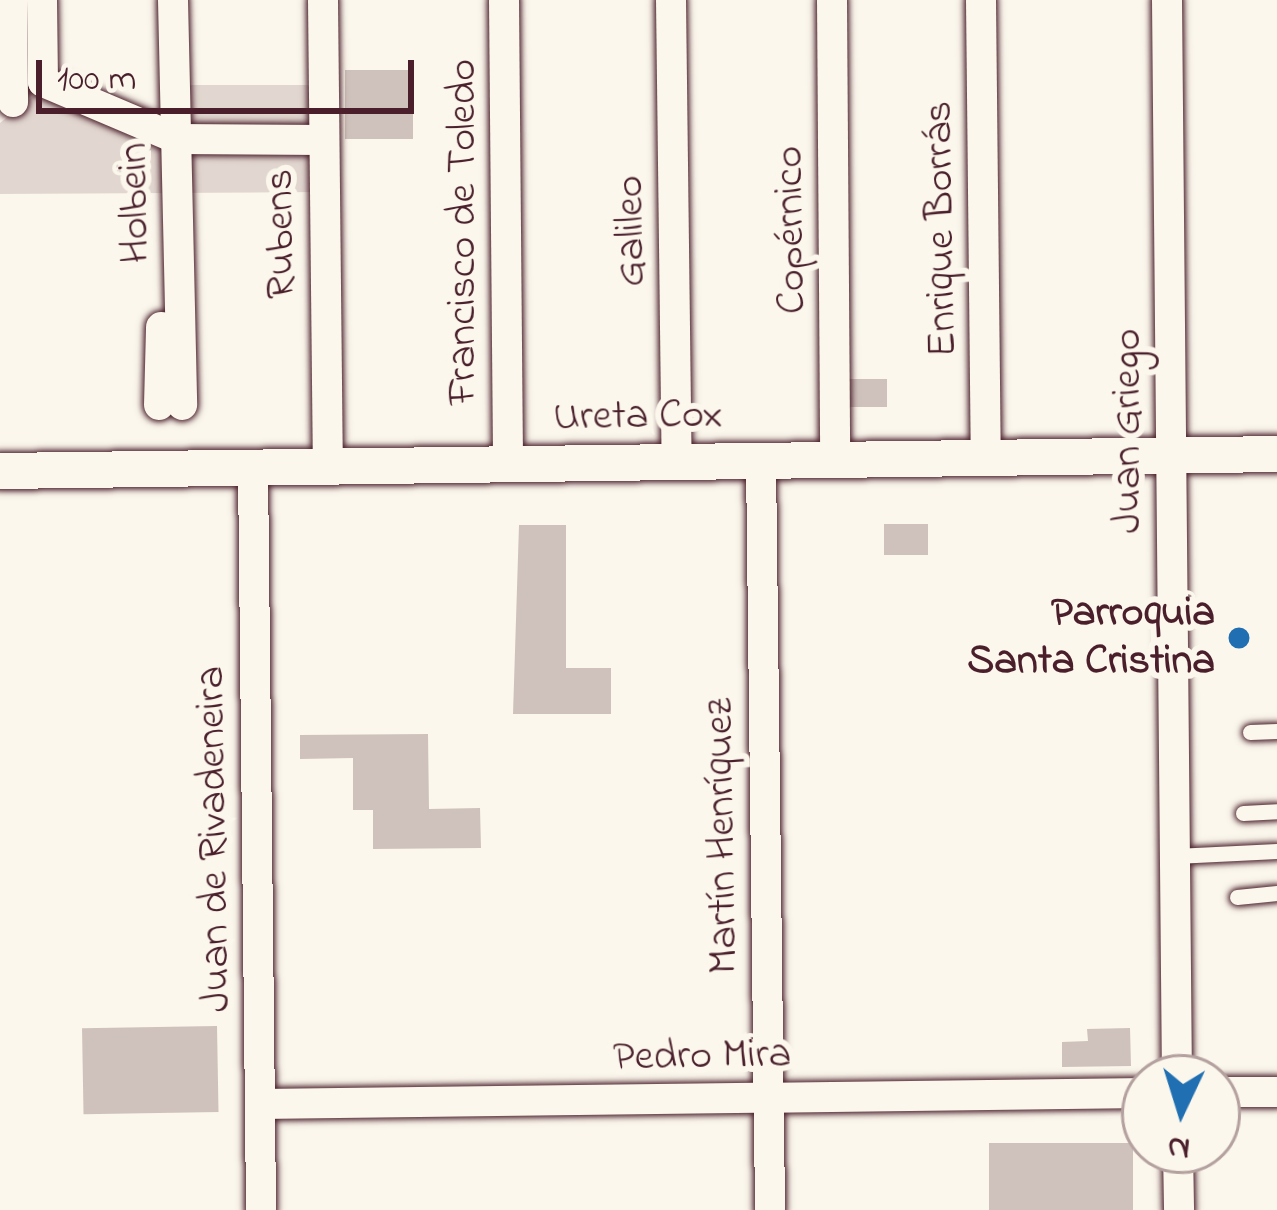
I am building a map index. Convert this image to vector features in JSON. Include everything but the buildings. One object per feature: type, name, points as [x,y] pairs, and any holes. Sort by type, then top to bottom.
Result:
[{"type":"street","points":[[7,107],[12,0]]},
{"type":"street","points":[[42,0],[43,82]]},
{"type":"street","name":"Holbein","points":[[171,405],[173,0]]},
{"type":"street","name":"Rubens","points":[[323,0],[323,140],[338,466]]},
{"type":"street","name":"Rubens","points":[[338,466],[343,0]]},
{"type":"street","name":"Francisco de Toledo","points":[[504,0],[508,464]]},
{"type":"street","name":"Galileo","points":[[671,0],[676,461]]},
{"type":"street","name":"Copérnico","points":[[832,0],[836,459]]},
{"type":"street","name":"Enrique Borrás","points":[[982,0],[994,457]]},
{"type":"street","name":"Enrique Borrás","points":[[994,457],[998,0]]},
{"type":"street","name":"Juan Griego","points":[[1167,0],[1178,1054]]},
{"type":"street","points":[[7,107],[43,82]]},
{"type":"street","points":[[43,82],[171,138],[323,140]]},
{"type":"street","name":"Ureta Cox","points":[[0,471],[1277,454]]},
{"type":"street","name":"Martín Henríquez","points":[[761,460],[770,1210]]},
{"type":"street","name":"Juan de Rivadeneira","points":[[254,467],[261,1210]]},
{"type":"street","points":[[1241,1092],[1277,1091]]},
{"type":"street","name":"Pedro Mira","points":[[260,1104],[1121,1093]]},
{"type":"street","points":[[1178,1174],[1179,1210]]},
{"type":"lane","points":[[1250,732],[1277,731]]},
{"type":"lane","points":[[1243,812],[1277,811]]},
{"type":"lane","points":[[1175,856],[1277,851]]},
{"type":"lane","points":[[1237,897],[1277,892]]},
{"type":"shaded area","points":[[183,85],[319,85],[319,128],[183,128]]},
{"type":"shaded area","points":[[45,87],[169,146],[318,143],[319,192],[0,194],[0,123]]},
{"type":"place","name":"Parroquia Santa Cristina","points":[[1239,638]]}]
